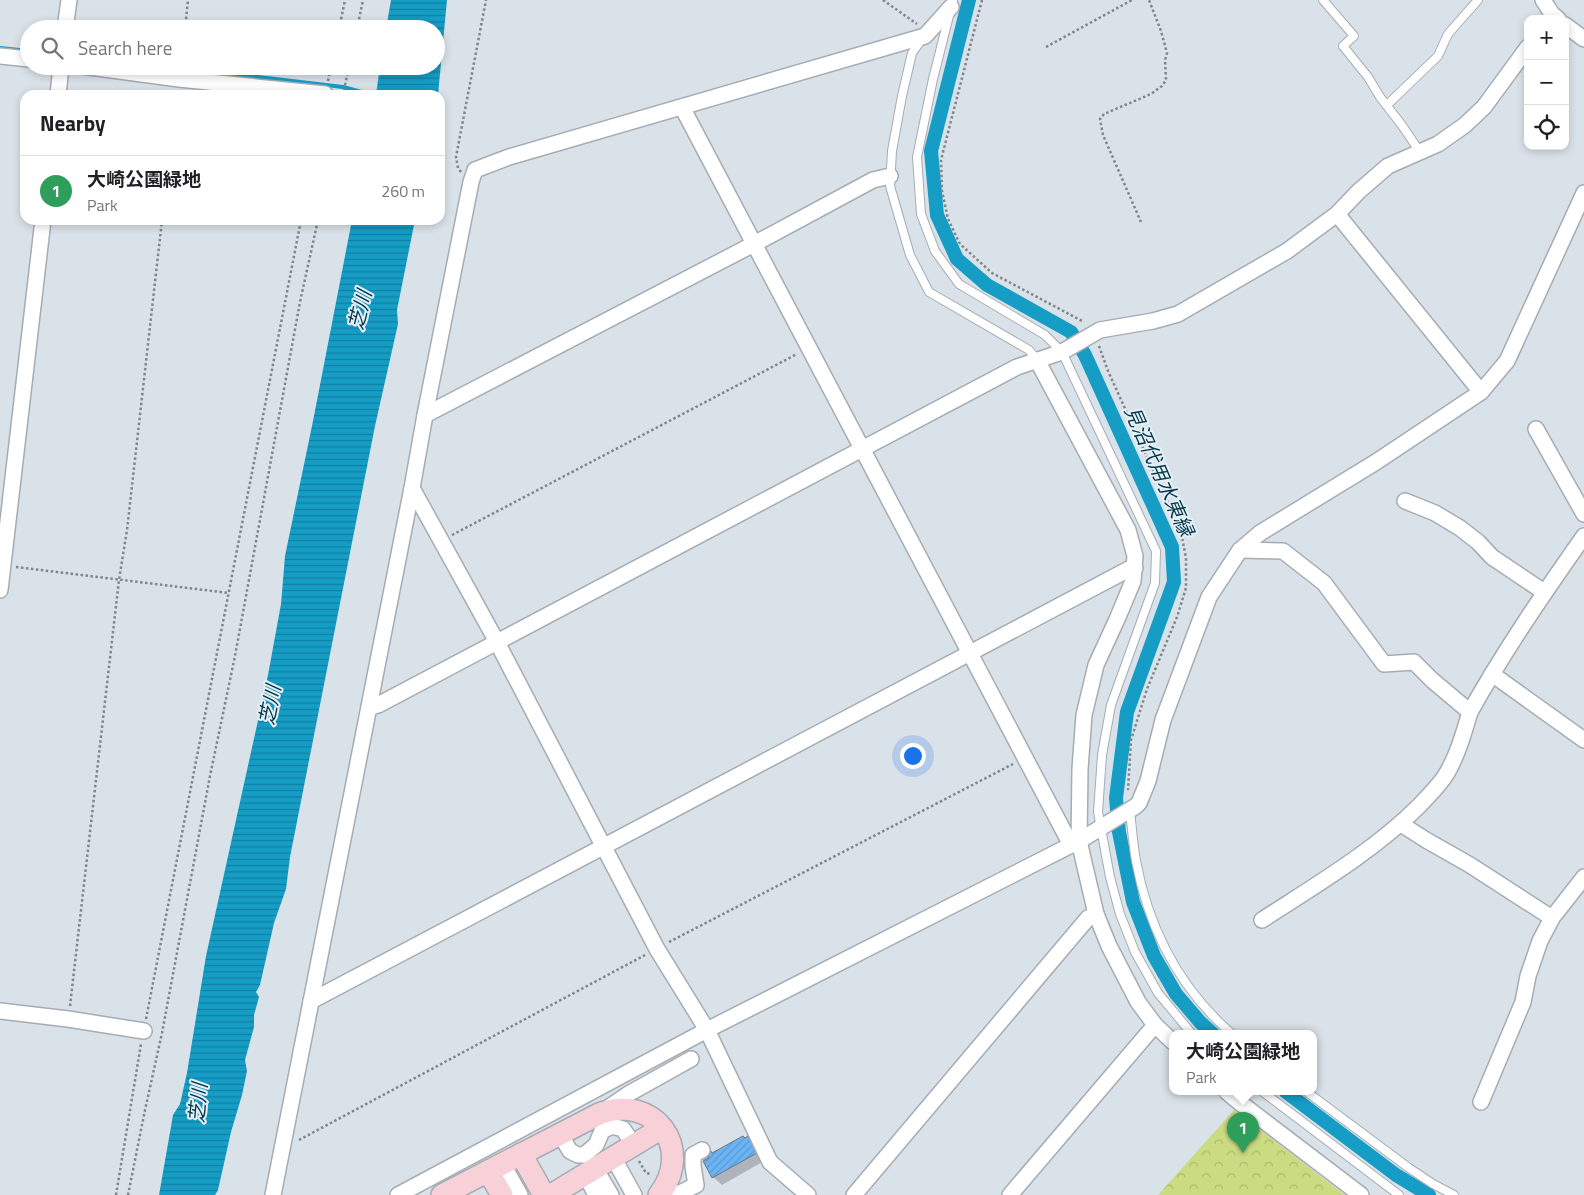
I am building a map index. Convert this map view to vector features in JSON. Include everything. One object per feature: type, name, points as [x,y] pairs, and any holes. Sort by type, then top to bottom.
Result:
[{"type":"street","points":[[66,20],[69,0]]},
{"type":"street","points":[[1543,0],[1552,15]]},
{"type":"street","points":[[274,1195],[425,414],[471,182],[475,170],[509,157],[682,108],[926,34],[952,4]]},
{"type":"street","points":[[1569,28],[1584,40]]},
{"type":"street","points":[[369,708],[378,705],[1018,367],[1065,350],[1086,330],[1100,330],[1153,322],[1178,314],[1287,251],[1337,214],[1359,191],[1388,166],[1438,144],[1465,125],[1484,107],[1524,52]]},
{"type":"street","points":[[0,56],[20,59]]},
{"type":"street","points":[[59,90],[60,75]]},
{"type":"street","points":[[149,75],[286,90]]},
{"type":"street","points":[[682,108],[1026,758],[1075,843],[1096,914],[1123,974],[1138,1002],[1155,1025],[1169,1038]]},
{"type":"street","points":[[425,414],[754,244],[873,180],[890,176]]},
{"type":"street","points":[[398,1195],[707,1030],[1075,843],[1128,812],[1139,803],[1163,720],[1210,597],[1240,550],[1260,533],[1376,462],[1481,392],[1507,361],[1584,193]]},
{"type":"street","points":[[1337,214],[1481,392]]},
{"type":"street","points":[[0,590],[42,225]]},
{"type":"street","points":[[1037,360],[1128,530],[1135,556],[1133,581],[1096,665],[1087,697],[1084,715],[1075,843]]},
{"type":"street","points":[[1536,428],[1584,514]]},
{"type":"street","points":[[412,488],[497,642],[657,949],[707,1030],[745,1126],[770,1162],[808,1195]]},
{"type":"street","points":[[1405,501],[1435,513],[1460,528],[1478,542],[1492,557],[1544,592]]},
{"type":"street","points":[[1262,920],[1329,876],[1401,824],[1433,792],[1446,774],[1456,753],[1470,712],[1492,674],[1544,592],[1584,536]]},
{"type":"street","points":[[1240,550],[1283,551],[1324,583],[1384,664],[1414,662],[1470,712]]},
{"type":"street","points":[[311,1001],[1129,569],[1135,568]]},
{"type":"street","points":[[1492,674],[1584,740]]},
{"type":"street","points":[[1401,824],[1470,864],[1552,918]]},
{"type":"street","points":[[1481,1102],[1523,1002],[1528,976],[1540,941],[1552,918],[1584,877]]},
{"type":"street","points":[[854,1195],[1088,918],[1096,914]]},
{"type":"street","points":[[0,1011],[144,1031]]},
{"type":"street","points":[[1010,1195],[1155,1025]]},
{"type":"street","points":[[600,1114],[630,1093],[691,1059]]},
{"type":"street","points":[[1231,1095],[1361,1195]]},
{"type":"street","points":[[442,1195],[480,1181],[521,1154],[600,1114],[610,1110],[622,1109],[637,1111],[650,1117],[662,1128],[667,1136],[673,1154],[669,1179],[659,1195]]},
{"type":"street","points":[[560,1134],[570,1151],[578,1155],[590,1152],[596,1145],[602,1131],[612,1126],[623,1128],[626,1150],[619,1190],[590,1171]]},
{"type":"street","points":[[550,1195],[662,1128]]},
{"type":"street","points":[[676,1195],[696,1185],[693,1155],[702,1150]]},
{"type":"street","points":[[521,1154],[544,1195]]},
{"type":"street","points":[[480,1181],[502,1195]]},
{"type":"street","points":[[480,1181],[520,1195]]},
{"type":"lane","points":[[1323,0],[1354,36],[1343,46],[1368,77],[1420,152]]},
{"type":"lane","points":[[1387,105],[1438,56],[1448,34],[1478,0]]},
{"type":"lane","points":[[952,4],[933,79],[917,156],[922,214],[935,251],[959,284],[1045,335],[1065,350],[1156,551],[1155,583],[1111,705],[1099,783],[1098,812],[1110,877],[1120,914],[1135,952],[1158,993],[1189,1030]]},
{"type":"lane","points":[[926,34],[912,53],[892,151],[890,176],[890,186],[910,255],[929,292],[1029,350],[1037,360]]},
{"type":"lane","points":[[1128,812],[1144,897],[1160,939],[1180,977],[1206,1010],[1228,1030]]},
{"type":"lane","points":[[1266,1095],[1399,1195]]},
{"type":"lane","points":[[1311,1095],[1409,1168],[1454,1195]]},
{"type":"path","points":[[185,20],[188,0]]},
{"type":"path","points":[[341,20],[345,0]]},
{"type":"path","points":[[359,20],[363,0]]},
{"type":"path","points":[[471,182],[458,168],[456,157],[486,0]]},
{"type":"path","points":[[883,0],[926,34]]},
{"type":"path","points":[[982,0],[941,160],[942,191],[948,219],[960,244],[992,273],[1086,330]]},
{"type":"path","points":[[1046,47],[1132,0]]},
{"type":"path","points":[[1142,222],[1103,135],[1100,119],[1104,114],[1151,94],[1162,86],[1166,80],[1165,60],[1167,53],[1149,0]]},
{"type":"path","points":[[344,90],[347,75]]},
{"type":"path","points":[[68,1019],[161,225]]},
{"type":"path","points":[[116,1195],[144,1031],[300,225]]},
{"type":"path","points":[[128,1195],[162,1033],[317,225]]},
{"type":"path","points":[[441,541],[809,347]]},
{"type":"path","points":[[3,565],[229,593]]},
{"type":"path","points":[[282,1149],[657,949],[1026,758]]},
{"type":"path","points":[[626,1150],[647,1174],[656,1171]]},
{"type":"green space","points":[[1234,1110],[1345,1195],[1158,1195]]},
{"type":"water","points":[[391,0],[447,0],[445,21],[388,20]]},
{"type":"water","points":[[379,75],[440,75],[438,90],[377,90]]},
{"type":"water","name":"芝川","points":[[351,225],[414,225],[397,310],[398,324],[375,426],[290,857],[286,889],[274,923],[260,985],[256,992],[259,997],[254,1015],[254,1027],[245,1060],[247,1071],[218,1190],[215,1195],[159,1195],[173,1115],[180,1104],[187,1073],[206,956],[268,675],[281,604],[285,556]]},
{"type":"building","points":[[743,1136],[745,1138],[748,1136],[757,1153],[712,1178],[703,1161],[709,1158],[708,1156],[702,1159],[700,1157],[711,1151],[712,1153]]},
{"type":"waterway","name":"見沼代用水東縁","points":[[969,0],[931,151],[937,215],[957,259],[987,285],[1071,332],[1085,355],[1172,547],[1174,582],[1127,712],[1116,798],[1119,832],[1133,902],[1154,956],[1176,994],[1209,1030]]},
{"type":"waterway","points":[[0,48],[20,50]]},
{"type":"waterway","points":[[241,75],[343,87],[354,90]]},
{"type":"waterway","name":"見沼代用水東縁","points":[[1290,1095],[1396,1175],[1429,1195]]},
{"type":"place","name":"大崎公園緑地","points":[[1243,1153]]}]
